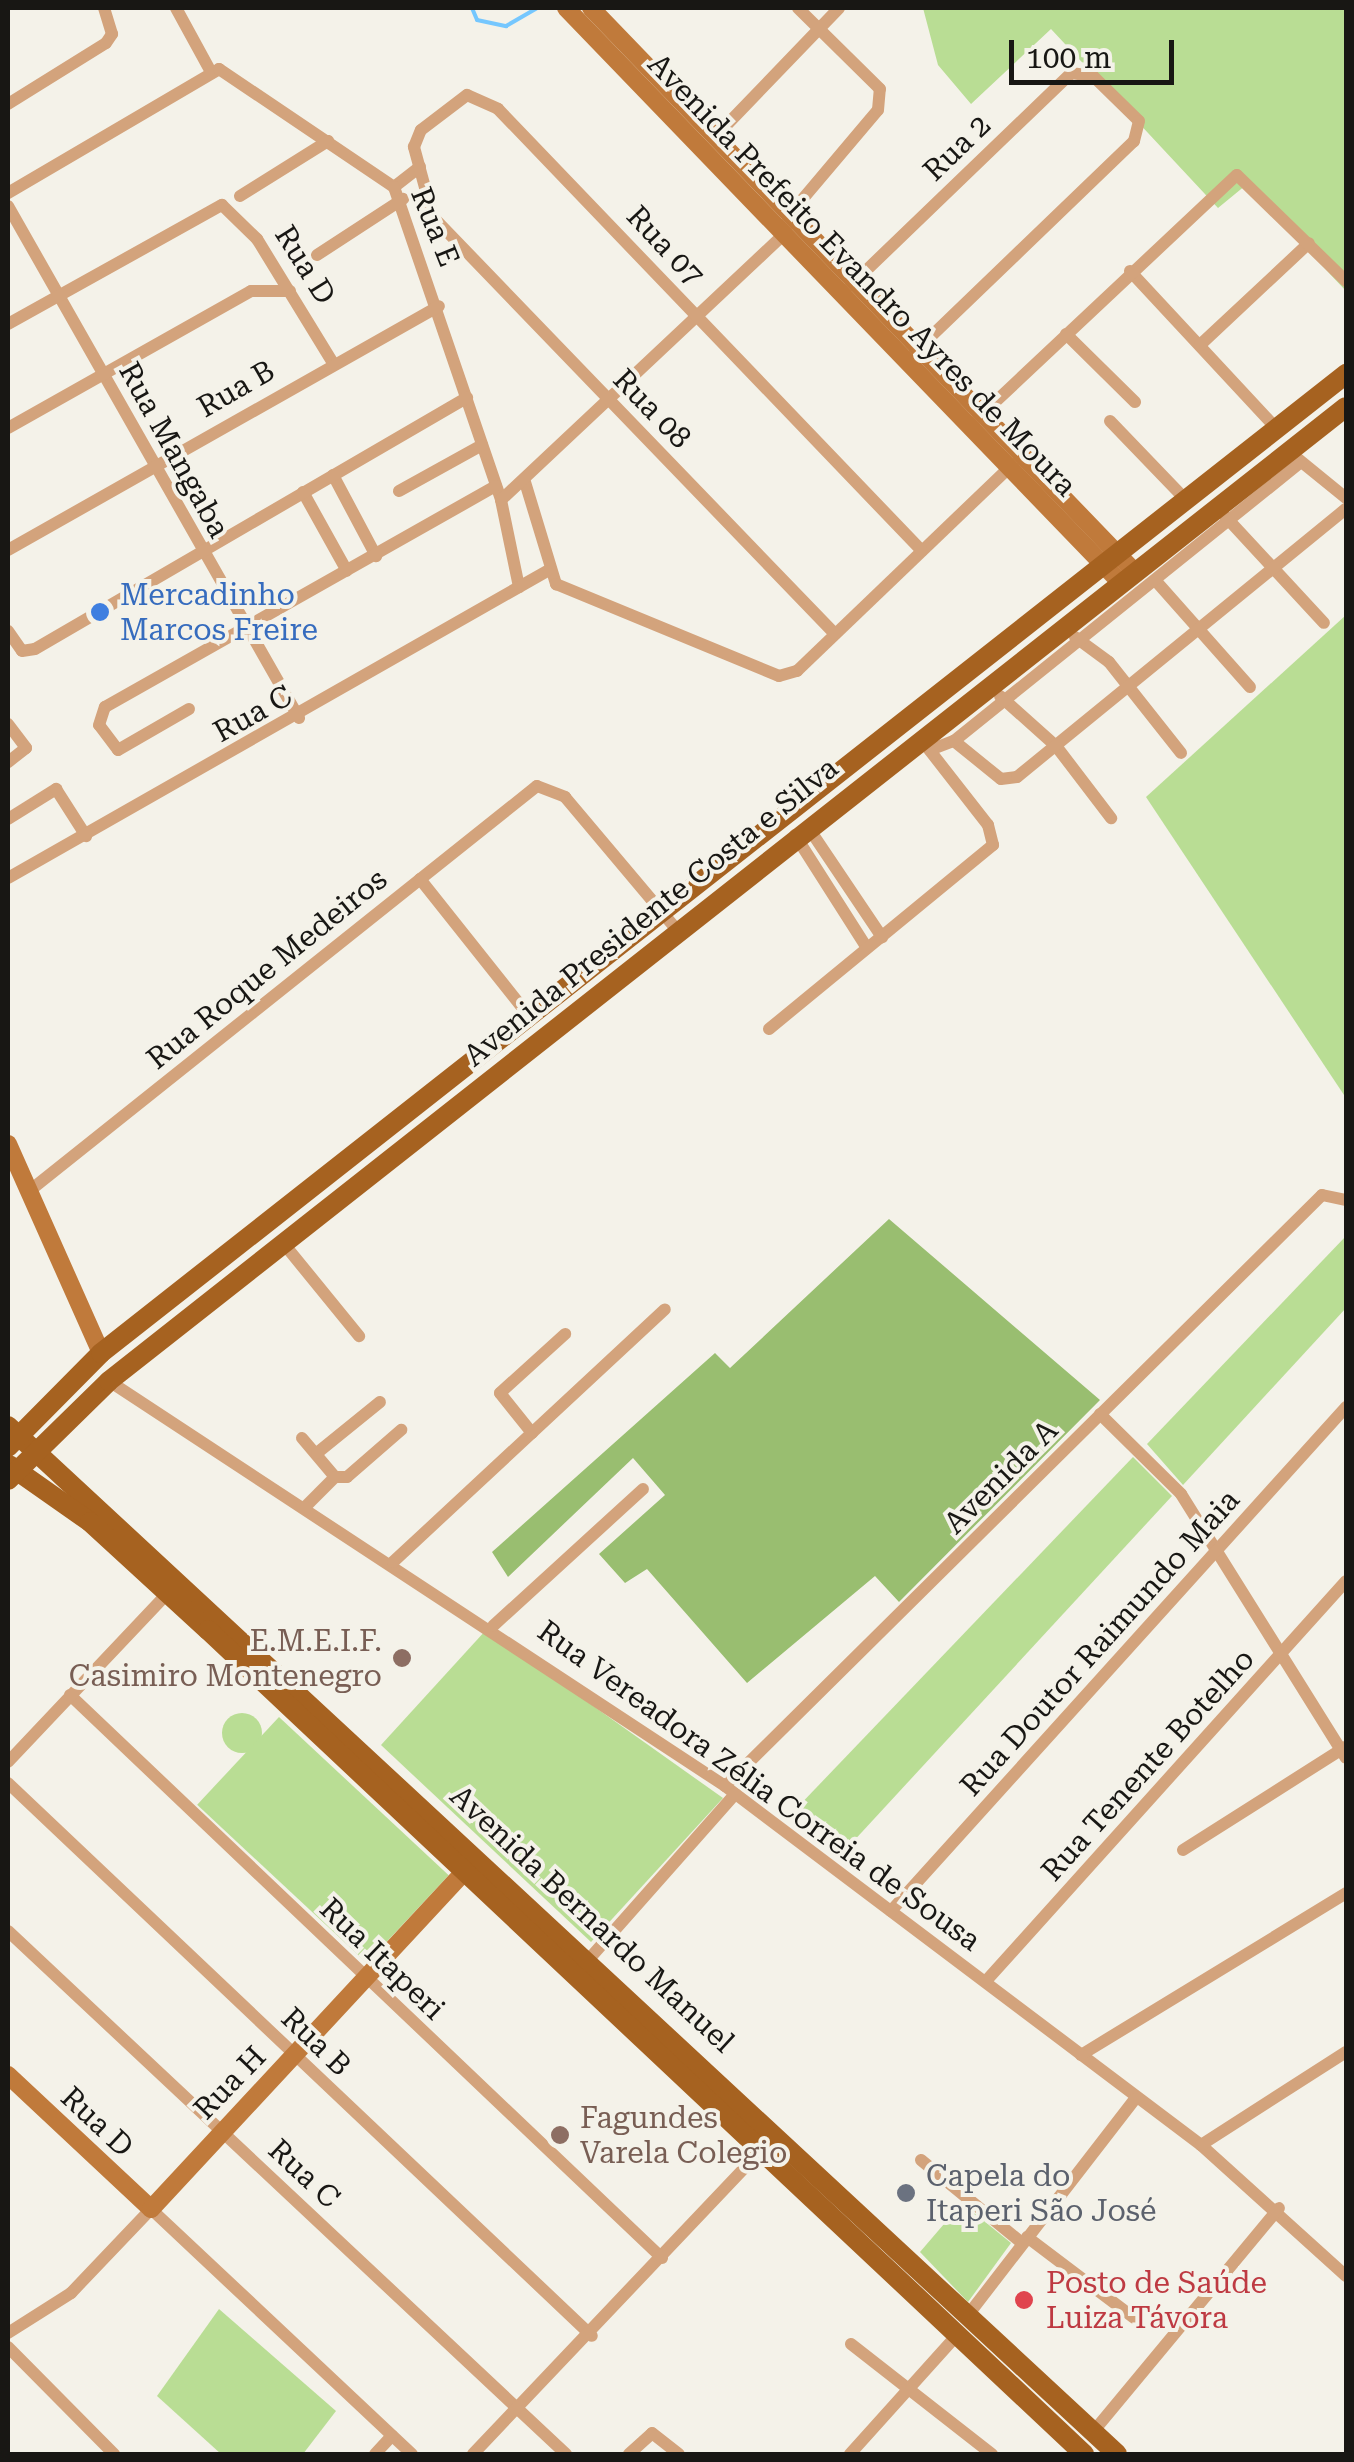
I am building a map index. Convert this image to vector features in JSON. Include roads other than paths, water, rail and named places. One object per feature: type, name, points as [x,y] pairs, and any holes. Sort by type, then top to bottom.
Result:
[{"type":"main road","name":"Avenida Presidente Costa e Silva","points":[[11,1436],[101,1353],[528,1014],[1184,498],[1317,398],[1342,385]]},
{"type":"main road","points":[[1317,398],[1339,413]]},
{"type":"main road","name":"Avenida Presidente Costa e Silva","points":[[11,1471],[109,1381],[801,831],[925,744],[1008,668],[1070,633],[1126,575],[1222,514],[1339,413]]},
{"type":"main road","points":[[994,647],[995,662],[1008,668]]},
{"type":"main road","points":[[964,672],[984,687]]},
{"type":"main road","points":[[425,1096],[442,1117]]},
{"type":"main road","points":[[224,1256],[208,1283],[228,1288]]},
{"type":"main road","points":[[177,1293],[195,1303],[184,1323]]},
{"type":"main road","name":"Avenida Bernardo Manuel","points":[[11,1436],[34,1452],[480,1856],[1117,2454]]},
{"type":"main road","name":"Avenida Bernardo Manuel","points":[[11,1471],[167,1594],[1084,2454]]},
{"type":"main road","points":[[855,2240],[870,2222]]},
{"type":"main road","points":[[871,2255],[887,2238]]},
{"type":"street","points":[[8,104],[106,43],[112,34],[104,8]]},
{"type":"street","points":[[8,194],[215,69],[176,8]]},
{"type":"street","name":"Avenida Prefeito Evandro Ayres de Moura","points":[[566,8],[784,234],[848,287]]},
{"type":"street","name":"Avenida Prefeito Evandro Ayres de Moura","points":[[591,8],[790,214],[848,287],[1126,575]]},
{"type":"street","points":[[502,500],[784,234],[790,214],[878,110],[872,80],[798,8]]},
{"type":"street","points":[[715,137],[839,8]]},
{"type":"street","name":"Rua E","points":[[215,69],[328,140],[398,193],[414,224],[502,500],[519,587]]},
{"type":"street","name":"Rua 2","points":[[848,287],[1072,73],[1092,76],[1139,121],[1134,142],[912,354]]},
{"type":"street","name":"Rua 07","points":[[433,217],[414,142],[429,123],[467,95],[488,102],[922,551]]},
{"type":"street","points":[[240,196],[328,140]]},
{"type":"street","points":[[317,255],[398,193],[420,167]]},
{"type":"street","points":[[976,421],[1232,178],[1253,180],[1346,281]]},
{"type":"street","name":"Rua D","points":[[59,293],[222,205],[290,291],[334,362]]},
{"type":"street","name":"Rua Mangaba","points":[[8,206],[299,718]]},
{"type":"street","points":[[414,224],[433,217]]},
{"type":"street","name":"Rua 08","points":[[433,217],[836,634]]},
{"type":"street","points":[[1200,345],[1310,243]]},
{"type":"street","points":[[1130,271],[1277,429]]},
{"type":"street","points":[[8,428],[250,291],[290,291]]},
{"type":"street","points":[[8,324],[59,293]]},
{"type":"street","name":"Rua B","points":[[8,550],[438,306]]},
{"type":"street","points":[[1066,334],[1135,402]]},
{"type":"street","points":[[8,631],[22,651],[35,650],[468,398]]},
{"type":"street","points":[[1110,421],[1184,498]]},
{"type":"street","points":[[399,491],[482,446]]},
{"type":"street","points":[[1294,455],[1346,498]]},
{"type":"street","points":[[525,482],[548,571],[571,594],[762,674],[796,671],[1016,462]]},
{"type":"street","points":[[334,475],[376,556]]},
{"type":"street","points":[[190,709],[118,750],[99,725],[104,708],[496,486]]},
{"type":"street","points":[[303,492],[346,571]]},
{"type":"street","points":[[954,741],[1006,781],[1056,746],[1346,509]]},
{"type":"street","points":[[768,1029],[993,845],[925,744],[954,741],[1004,700],[1070,633],[1155,580],[1222,514],[1324,623]]},
{"type":"street","name":"Rua C","points":[[8,878],[299,718],[548,571]]},
{"type":"street","points":[[1155,580],[1201,627],[1250,687]]},
{"type":"street","points":[[1070,633],[1127,686],[1180,753]]},
{"type":"street","points":[[984,687],[1056,746],[1111,818]]},
{"type":"street","points":[[8,724],[26,745],[14,759]]},
{"type":"street","name":"Rua Roque Medeiros","points":[[28,1192],[536,786],[565,797],[660,911]]},
{"type":"street","points":[[8,818],[56,789],[86,836]]},
{"type":"street","points":[[801,831],[882,937]]},
{"type":"street","points":[[801,831],[868,948]]},
{"type":"street","points":[[420,879],[528,1014]]},
{"type":"street","points":[[660,911],[677,930]]},
{"type":"street","points":[[8,1144],[101,1353]]},
{"type":"street","name":"Avenida A","points":[[590,1958],[730,1790],[1100,1414],[1322,1196],[1346,1200]]},
{"type":"street","points":[[284,1244],[360,1336]]},
{"type":"street","points":[[394,1562],[665,1309]]},
{"type":"street","points":[[532,1433],[500,1393],[565,1334]]},
{"type":"street","name":"Rua Vereadora Zélia Correia de Sousa","points":[[109,1381],[493,1626],[730,1790],[986,1981],[1134,2099],[1201,2145],[1278,2208],[1346,2276]]},
{"type":"street","points":[[317,1453],[380,1402]]},
{"type":"street","name":"Rua Doutor Raimundo Maia","points":[[891,1911],[1346,1407]]},
{"type":"street","points":[[1100,1414],[1163,1474],[1219,1549],[1345,1751],[1183,1850]]},
{"type":"street","points":[[305,1507],[335,1477],[348,1477],[401,1430]]},
{"type":"street","points":[[302,1438],[335,1477]]},
{"type":"street","points":[[493,1626],[643,1489]]},
{"type":"street","name":"Rua Tenente Botelho","points":[[986,1981],[1346,1581]]},
{"type":"street","points":[[8,1762],[167,1594]]},
{"type":"street","name":"Rua Itaperi","points":[[70,1695],[662,2258]]},
{"type":"street","name":"Rua B","points":[[8,1783],[592,2336]]},
{"type":"street","name":"Rua H","points":[[8,2332],[71,2293],[480,1856]]},
{"type":"street","points":[[1080,2055],[1346,1894]]},
{"type":"street","name":"Rua C","points":[[8,1930],[566,2454]]},
{"type":"street","points":[[1201,2145],[1346,2052]]},
{"type":"street","name":"Rua D","points":[[8,2075],[152,2209]]},
{"type":"street","points":[[968,2315],[1134,2099]]},
{"type":"street","points":[[473,2454],[592,2336],[761,2151]]},
{"type":"street","points":[[921,2160],[1134,2318]]},
{"type":"street","points":[[1093,2432],[1278,2208]]},
{"type":"street","points":[[152,2209],[412,2454]]},
{"type":"street","points":[[850,2454],[957,2335]]},
{"type":"street","points":[[850,2344],[992,2454]]},
{"type":"street","points":[[8,2348],[114,2454]]},
{"type":"street","points":[[629,2454],[646,2435],[680,2454]]},
{"type":"street","points":[[374,2454],[392,2436]]},
{"type":"waterway","points":[[472,8],[477,20],[506,26],[537,8]]},
{"type":"place","name":"Mercadinho Marcos Freire","points":[[100,612]]},
{"type":"place","name":"E.M.E.I.F. Casimiro Montenegro","points":[[402,1658]]},
{"type":"place","name":"Fagundes Varela Colegio","points":[[560,2135]]},
{"type":"place","name":"Capela do Itaperi São José","points":[[906,2193]]},
{"type":"place","name":"Posto de Saúde Luiza Távora","points":[[1024,2300]]}]
